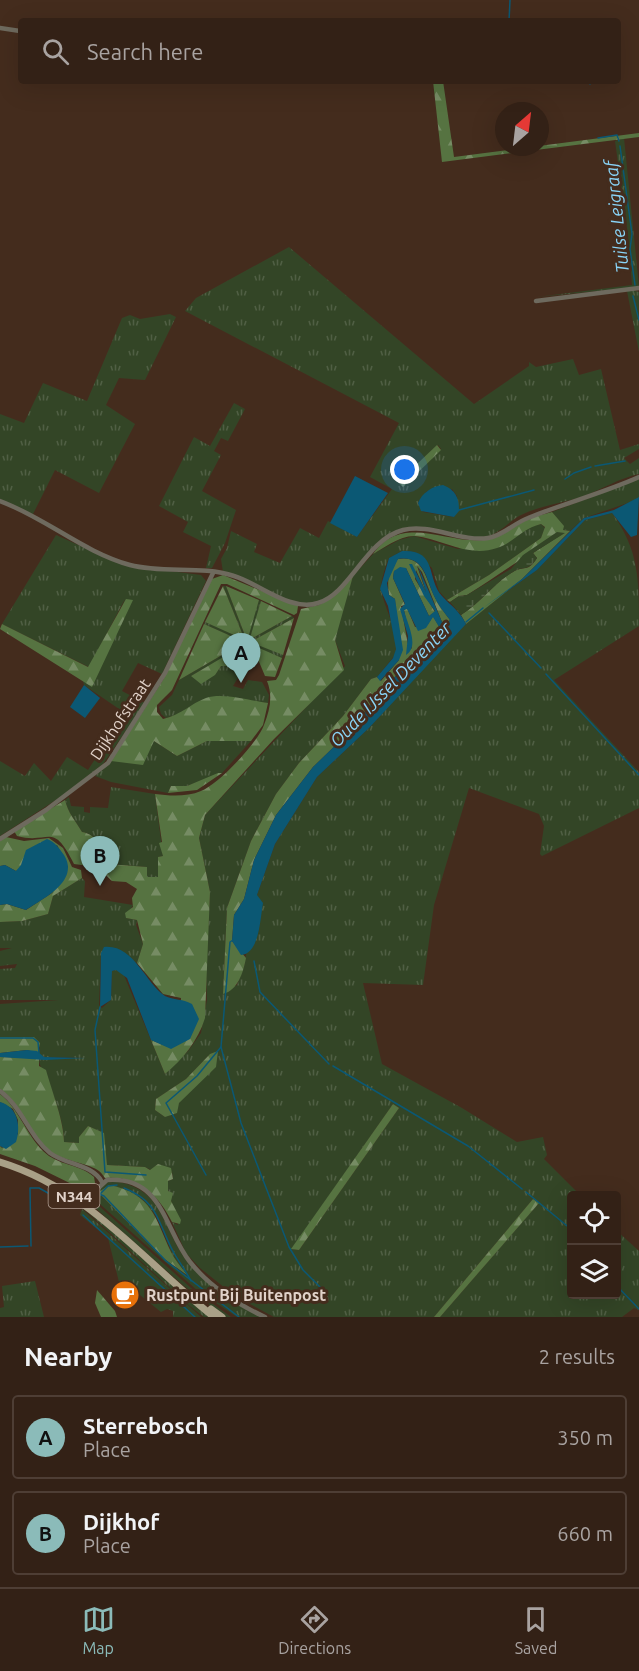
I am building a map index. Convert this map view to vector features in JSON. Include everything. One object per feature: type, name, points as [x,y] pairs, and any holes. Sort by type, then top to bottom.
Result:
[{"type":"main road","name":"N344","points":[[0,1162],[51,1182],[83,1202],[214,1317]]},
{"type":"main road","name":"N344","points":[[137,1249],[222,1317]]},
{"type":"street","points":[[0,28],[18,31]]},
{"type":"street","points":[[536,301],[639,288]]},
{"type":"street","points":[[0,501],[43,521],[99,554],[130,565],[237,577],[293,603],[312,605],[334,594],[374,549],[394,533],[413,529],[458,538],[489,538],[528,518],[573,504],[639,477]]},
{"type":"street","name":"Dijkhofstraat","points":[[0,838],[46,810],[108,763],[165,673],[213,573]]},
{"type":"street","points":[[0,1092],[12,1104],[43,1147],[64,1162],[96,1173],[102,1182]]},
{"type":"street","points":[[83,1202],[102,1182],[109,1179],[130,1183],[152,1196],[167,1217],[179,1247],[201,1275],[226,1295],[265,1317]]},
{"type":"green space","points":[[433,84],[443,84],[454,157],[495,152],[495,155],[442,162]]},
{"type":"green space","points":[[639,133],[639,137],[549,148],[549,145]]},
{"type":"green space","points":[[624,138],[639,287],[537,297],[632,285],[628,235],[615,141]]},
{"type":"green space","points":[[289,247],[474,404],[529,366],[529,362],[536,367],[573,359],[579,375],[601,369],[620,450],[639,444],[639,449],[624,458],[630,464],[639,458],[639,474],[584,496],[526,513],[488,536],[464,536],[428,529],[405,528],[383,539],[344,582],[324,599],[313,603],[303,603],[281,597],[223,572],[221,559],[227,548],[231,531],[257,544],[254,552],[280,563],[300,528],[319,538],[328,521],[357,537],[392,489],[370,477],[399,423],[185,311],[196,298]],"holes":[[[438,445],[441,449],[403,486],[398,481]],[[452,489],[457,496],[454,517],[423,512],[418,503],[427,491]]]},
{"type":"green space","points":[[627,291],[639,292],[639,352]]},
{"type":"green space","points":[[170,314],[176,317],[145,380],[119,378],[106,405],[135,424],[99,493],[55,470],[32,516],[0,500],[0,414],[24,423],[43,383],[87,401],[122,318],[130,315],[140,319]]},
{"type":"green space","points":[[234,403],[245,409],[228,441],[221,438],[214,451],[221,455],[202,491],[236,510],[225,543],[212,568],[206,568],[211,546],[183,532],[188,522],[159,506],[194,437],[210,446]]},
{"type":"green space","points":[[437,445],[441,450],[403,487],[398,482]]},
{"type":"green space","points":[[639,479],[639,497],[636,500],[584,518],[570,531],[563,530],[563,526],[552,512]]},
{"type":"green space","points":[[552,512],[564,526],[563,530],[570,531],[522,579],[466,624],[461,615],[506,577],[517,570],[531,566],[537,558],[533,553],[564,533],[467,595],[459,596],[450,602],[447,600],[489,575],[541,538],[545,527],[541,524],[535,526],[503,546],[486,550],[465,549],[410,536],[373,554],[384,542],[397,535],[425,533],[484,540],[502,534],[530,518]]},
{"type":"green space","points":[[612,513],[628,540],[638,579],[639,626],[554,680],[639,772],[639,808],[542,856],[540,854],[544,826],[539,814],[469,788],[434,905],[423,985],[363,983],[382,1064],[462,1108],[517,1142],[543,1137],[547,1155],[544,1159],[576,1191],[567,1191],[567,1299],[621,1299],[621,1235],[639,1251],[639,1310],[634,1308],[622,1317],[440,1317],[538,1204],[533,1199],[434,1317],[274,1317],[235,1296],[200,1268],[186,1253],[172,1222],[178,1225],[168,1187],[168,1181],[173,1179],[172,1172],[158,1164],[151,1170],[145,1167],[107,1165],[103,1133],[88,1126],[79,1137],[79,1143],[64,1142],[59,1113],[39,1058],[86,1058],[44,1057],[38,1053],[40,1048],[34,1037],[0,1037],[0,1004],[59,1000],[0,1000],[0,969],[15,968],[17,964],[0,966],[0,951],[12,948],[0,948],[0,922],[22,921],[48,914],[53,896],[82,878],[85,881],[84,897],[133,905],[126,918],[137,920],[136,925],[143,944],[137,963],[120,951],[101,953],[99,1005],[102,1008],[111,1000],[112,971],[123,973],[165,1074],[189,1050],[201,1033],[207,1000],[206,969],[210,892],[199,838],[205,815],[345,666],[335,640],[353,576],[373,554],[399,540],[414,536],[458,549],[541,524],[545,528],[541,538],[489,575],[447,600],[439,591],[432,568],[415,552],[402,551],[389,558],[382,578],[381,590],[394,630],[395,655],[377,677],[371,679],[343,716],[299,763],[276,794],[251,841],[227,908],[223,993],[237,985],[244,966],[257,895],[275,844],[317,777],[369,728],[456,633],[483,608],[537,570],[585,520]],"holes":[[[210,1054],[179,1103],[165,1117],[155,1110],[156,1099],[186,1079]],[[393,1104],[399,1108],[299,1250],[292,1249]]]},
{"type":"green space","points":[[557,532],[565,533],[533,553],[537,558],[531,565],[506,577],[461,615],[450,602],[459,596],[467,595],[511,569],[523,555]]},
{"type":"green space","points":[[56,535],[123,565],[201,575],[206,581],[162,674],[138,663],[122,691],[145,703],[103,764],[62,796],[0,836],[0,761],[25,776],[34,763],[51,781],[67,757],[88,770],[125,713],[84,685],[83,681],[92,686],[125,599],[89,667],[2,624]]},
{"type":"green space","points":[[398,559],[412,560],[421,567],[442,610],[450,620],[445,625],[442,622],[422,572],[417,566],[426,592],[416,570],[415,579],[435,612],[429,616],[406,568],[394,571],[393,578],[405,605],[401,606],[408,645],[412,649],[404,610],[407,608],[415,627],[428,624],[433,616],[441,630],[390,682],[341,740],[313,767],[276,815],[254,860],[244,899],[234,915],[232,941],[246,958],[243,969],[236,985],[223,994],[227,908],[251,841],[276,794],[299,763],[343,716],[371,679],[377,677],[381,681],[399,660],[395,599],[389,595],[388,585],[390,571]]},
{"type":"green space","points":[[223,575],[298,606],[297,613],[294,615],[227,584],[221,584],[172,690],[157,705],[157,712],[163,719],[206,698],[229,696],[268,703],[263,725],[251,741],[207,741],[177,756],[154,741],[143,765],[111,761],[163,680],[212,579]]},
{"type":"green space","points":[[353,576],[335,640],[344,670],[274,739],[205,815],[199,838],[210,892],[205,1018],[189,1049],[165,1074],[151,1040],[171,1048],[179,1044],[181,998],[163,994],[137,963],[143,944],[137,920],[126,918],[125,913],[133,907],[132,898],[137,889],[126,882],[112,881],[97,867],[74,864],[67,851],[55,838],[28,838],[17,836],[14,831],[65,800],[82,832],[92,836],[99,843],[108,864],[147,867],[147,877],[158,877],[158,857],[163,856],[159,843],[162,842],[155,794],[178,796],[201,791],[217,781],[237,762],[254,742],[264,725],[270,703],[267,681],[276,680],[279,675],[301,609],[319,605],[330,599]]},
{"type":"green space","points":[[223,586],[226,586],[246,638],[259,600],[261,601],[251,639],[292,616],[294,618],[252,641],[283,655],[282,658],[252,646],[259,664],[247,649],[240,665],[242,671],[233,686],[243,689],[248,680],[262,682],[269,695],[268,703],[216,697],[181,714],[166,718],[161,714],[159,707],[172,695],[179,680],[241,644],[241,641],[204,624],[205,622],[244,638]],"holes":[[[242,647],[244,648],[232,664],[221,666],[212,675],[191,676]]]},
{"type":"green space","points":[[223,586],[244,638],[243,639],[205,622]]},
{"type":"green space","points":[[226,586],[259,600],[248,638],[246,638]]},
{"type":"green space","points":[[126,599],[133,600],[92,687],[0,629],[2,624],[88,667]]},
{"type":"green space","points":[[261,601],[292,616],[251,639],[250,638]]},
{"type":"green space","points":[[294,618],[283,655],[253,643],[252,641]]},
{"type":"green space","points":[[204,624],[242,641],[241,644],[179,680]]},
{"type":"green space","points":[[252,645],[282,658],[275,677],[265,676]]},
{"type":"green space","points":[[242,646],[244,648],[238,670],[232,670],[230,663],[227,666],[221,666],[215,675],[201,684],[191,676]]},
{"type":"green space","points":[[154,741],[177,756],[207,741],[251,741],[222,773],[187,786],[171,786],[168,793],[111,782],[95,776],[111,761]]},
{"type":"green space","points":[[222,773],[197,790],[168,793],[171,786],[187,786]]},
{"type":"green space","points":[[111,787],[155,794],[163,856],[158,857],[159,877],[147,878],[147,867],[108,864],[100,844],[92,836],[82,832],[70,813],[65,800],[69,797],[71,806],[84,807],[84,812],[90,813],[90,807],[108,808]]},
{"type":"green space","points":[[6,837],[24,841],[49,838],[63,848],[72,867],[81,870],[82,878],[53,896],[48,914],[22,921],[0,922],[0,905],[7,904],[26,910],[52,893],[68,867],[57,845],[16,871],[5,865],[0,866],[0,841]]},
{"type":"green space","points":[[0,1037],[34,1037],[40,1043],[38,1053],[27,1050],[0,1053]]},
{"type":"green space","points":[[218,1051],[216,1067],[179,1103],[177,1113],[165,1117],[155,1110],[156,1099],[186,1079],[210,1054]]},
{"type":"green space","points":[[0,1057],[39,1058],[39,1066],[46,1070],[57,1106],[64,1142],[79,1143],[79,1137],[88,1126],[104,1133],[107,1165],[145,1167],[150,1170],[158,1164],[171,1168],[173,1179],[168,1181],[168,1191],[173,1193],[171,1201],[181,1220],[180,1224],[172,1222],[154,1195],[137,1183],[117,1178],[105,1178],[95,1169],[56,1155],[43,1145],[15,1103],[0,1089]]},
{"type":"green space","points":[[0,1094],[7,1100],[43,1151],[55,1160],[94,1177],[95,1183],[88,1192],[35,1166],[0,1154],[0,1146],[2,1148],[18,1134],[18,1120],[13,1109],[0,1102]]},
{"type":"green space","points":[[393,1104],[399,1108],[299,1250],[291,1249]]},
{"type":"green space","points":[[110,1181],[129,1185],[143,1192],[162,1214],[183,1256],[194,1269],[217,1289],[261,1317],[237,1317],[198,1291],[92,1197],[102,1184]],"holes":[[[101,1195],[141,1198],[159,1219],[172,1254],[186,1275],[163,1258]]]},
{"type":"green space","points":[[109,1185],[135,1194],[144,1201],[156,1218],[173,1255],[187,1275],[163,1258],[101,1195],[99,1192]]},
{"type":"green space","points":[[91,1199],[191,1288],[231,1317],[226,1317],[184,1286],[92,1205]]},
{"type":"green space","points":[[533,1199],[539,1203],[440,1317],[434,1317]]},
{"type":"green space","points":[[86,1208],[211,1317],[204,1317],[191,1307],[84,1209]]},
{"type":"green space","points":[[82,1209],[201,1317],[173,1317],[173,1311],[167,1309],[161,1312],[140,1295],[124,1292],[120,1286],[108,1238],[80,1215]]},
{"type":"green space","points":[[35,1281],[44,1317],[0,1317],[0,1308],[4,1307],[2,1286]]},
{"type":"green space","points":[[97,1290],[115,1311],[117,1317],[101,1317],[95,1303]]},
{"type":"water","points":[[355,476],[388,493],[357,537],[330,523]]},
{"type":"water","points":[[443,485],[451,489],[457,498],[459,511],[454,517],[421,511],[418,503],[422,496],[431,488]]},
{"type":"water","points":[[639,497],[637,535],[631,537],[612,513],[585,520],[537,570],[483,608],[522,579],[584,518],[614,510]]},
{"type":"water","points":[[402,551],[421,555],[426,560],[437,589],[466,624],[369,728],[317,777],[275,844],[257,895],[263,903],[258,935],[252,949],[241,955],[232,941],[234,915],[244,899],[254,860],[276,815],[313,767],[341,740],[390,682],[441,630],[433,617],[426,628],[418,631],[407,609],[404,610],[412,640],[410,651],[406,655],[408,636],[400,609],[405,604],[393,578],[394,571],[400,567],[406,568],[429,616],[435,611],[424,596],[409,564],[412,564],[426,592],[418,566],[442,622],[445,625],[450,620],[437,602],[419,564],[407,559],[398,559],[387,583],[389,595],[395,599],[403,650],[399,660],[380,681],[377,677],[393,658],[396,649],[388,606],[380,589],[389,558]]},
{"type":"water","points":[[84,685],[100,698],[85,718],[70,707]]},
{"type":"water","points":[[47,839],[55,844],[68,864],[64,881],[58,888],[26,910],[7,904],[0,905],[0,866],[5,865],[16,871],[21,865],[26,850]]},
{"type":"water","points":[[104,947],[114,948],[131,958],[165,996],[192,1004],[199,1019],[190,1039],[171,1049],[151,1040],[127,978],[116,970],[112,971],[111,1000],[100,1007],[101,953]]},
{"type":"water","points":[[37,1051],[44,1057],[86,1058],[45,1060],[0,1057],[0,1053]]},
{"type":"water","points":[[0,1102],[11,1108],[18,1124],[16,1142],[6,1149],[0,1146]]},
{"type":"waterway","name":"Tuilse Leigraaf","points":[[509,18],[510,0]]},
{"type":"waterway","name":"Tuilse Leigraaf","points":[[598,138],[617,135],[619,141]]},
{"type":"waterway","name":"Tuilse Leigraaf","points":[[620,146],[632,234],[630,249],[635,285]]},
{"type":"waterway","name":"Tuilse Leigraaf","points":[[633,296],[639,320]]},
{"type":"waterway","points":[[595,466],[625,461]]},
{"type":"waterway","points":[[565,479],[591,467]]},
{"type":"waterway","points":[[459,510],[534,490]]},
{"type":"waterway","name":"Oude IJssel Deventer","points":[[466,622],[483,608]]},
{"type":"waterway","points":[[489,613],[541,668]]},
{"type":"waterway","points":[[546,674],[639,775]]},
{"type":"waterway","points":[[206,1175],[166,1103],[197,1076],[221,1047],[230,942],[233,940]]},
{"type":"waterway","name":"Oude IJssel Deventer","points":[[254,961],[260,992],[329,1064]]},
{"type":"waterway","points":[[100,1007],[95,1030],[105,1172],[146,1175]]},
{"type":"waterway","points":[[0,1038],[33,1038],[38,1042],[39,1053]]},
{"type":"waterway","points":[[221,1047],[241,1123],[289,1247],[303,1270],[325,1292]]},
{"type":"waterway","name":"Oude IJssel Deventer","points":[[333,1066],[468,1146],[522,1189]]},
{"type":"waterway","points":[[100,1194],[108,1186],[117,1185]]},
{"type":"waterway","points":[[31,1246],[30,1188],[39,1188],[73,1207]]},
{"type":"waterway","points":[[124,1188],[145,1200],[151,1207],[191,1281]]},
{"type":"waterway","name":"Oude IJssel Deventer","points":[[526,1192],[567,1226]]},
{"type":"waterway","points":[[96,1198],[99,1194],[104,1196],[166,1261],[239,1317]]},
{"type":"waterway","points":[[83,1215],[195,1317]]},
{"type":"waterway","points":[[0,1247],[28,1246]]},
{"type":"waterway","name":"Oude IJssel Deventer","points":[[621,1290],[639,1309]]},
{"type":"place","name":"Sterrebosch","points":[[241,683]]},
{"type":"place","name":"Dijkhof","points":[[100,886]]},
{"type":"place","name":"Rustpunt Bij Buitenpost","points":[[125,1295]]}]
